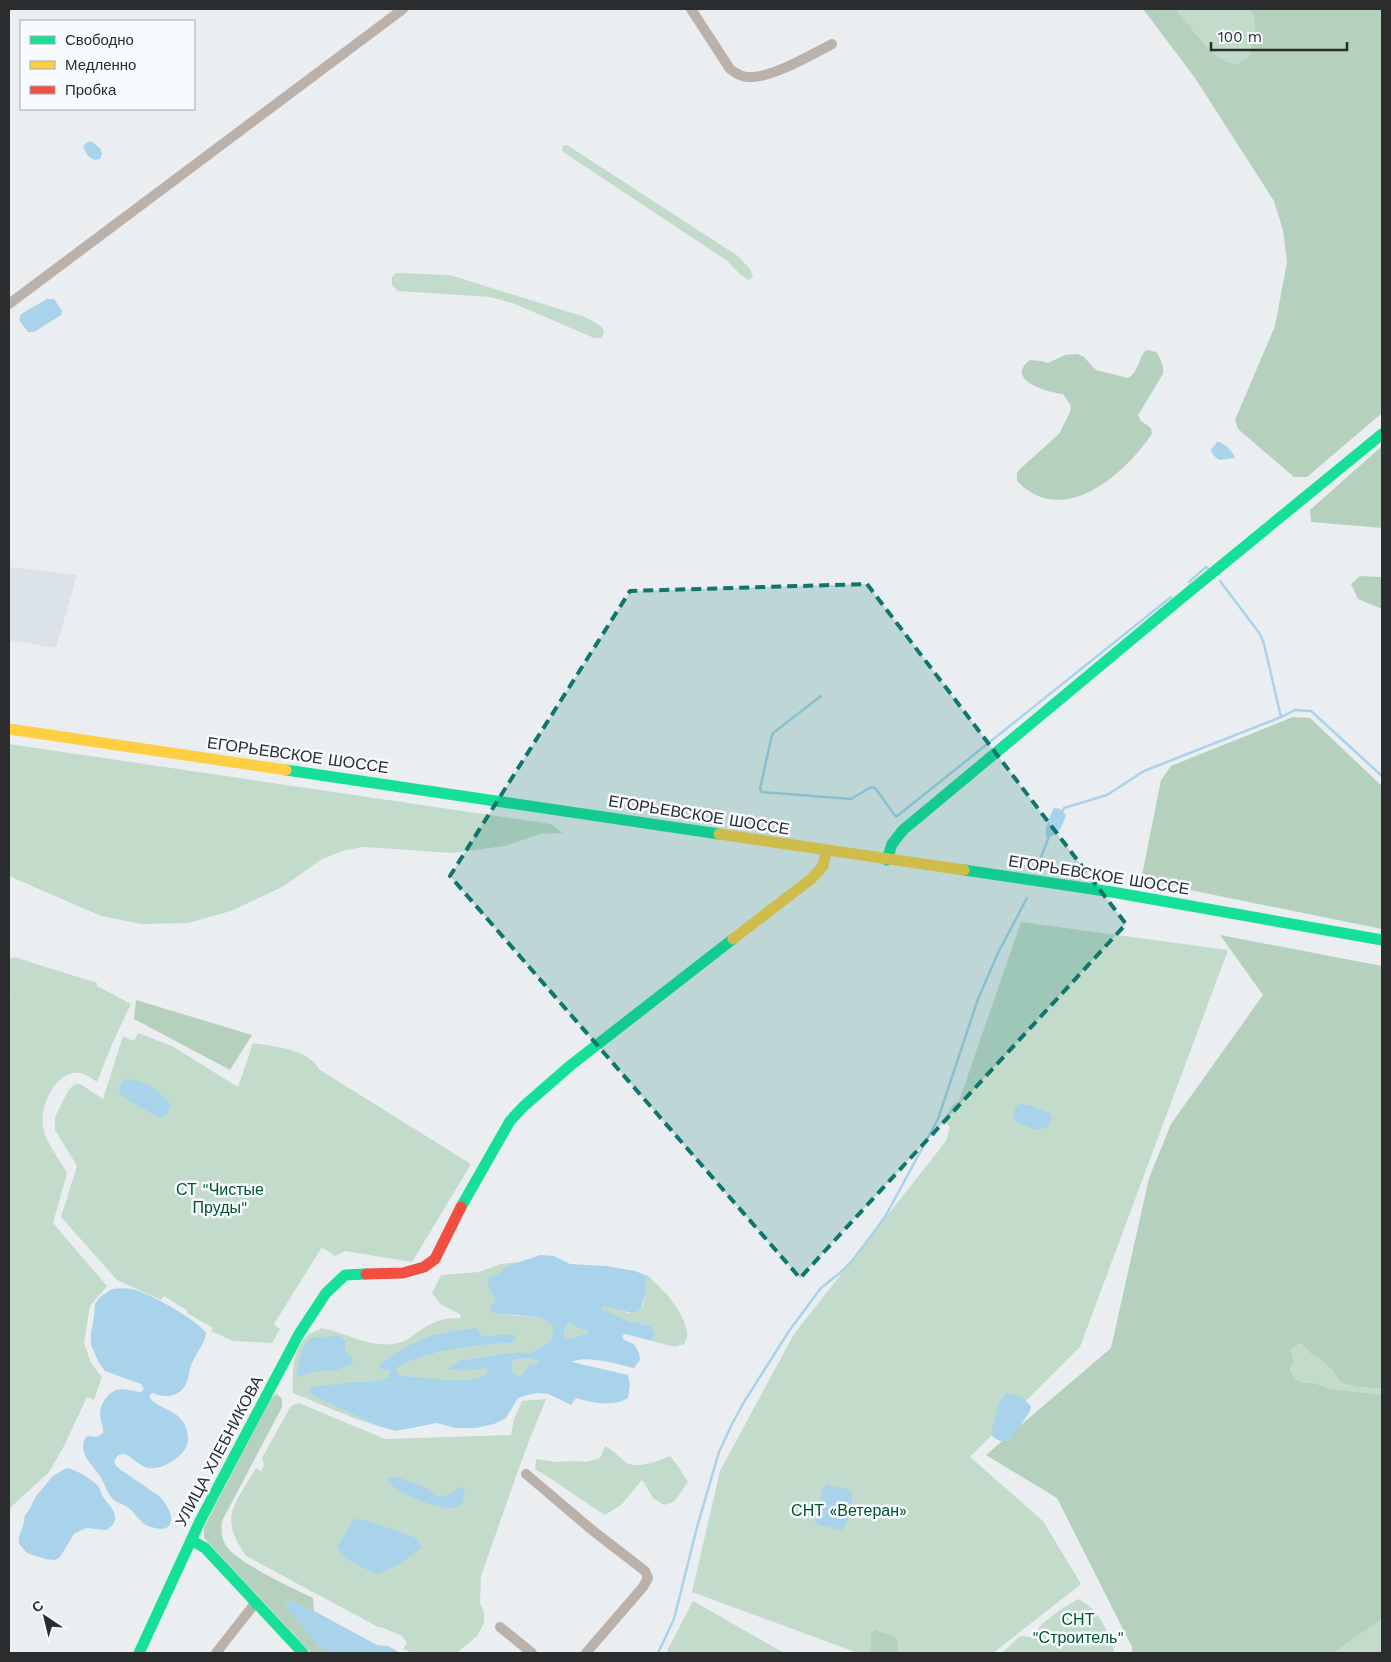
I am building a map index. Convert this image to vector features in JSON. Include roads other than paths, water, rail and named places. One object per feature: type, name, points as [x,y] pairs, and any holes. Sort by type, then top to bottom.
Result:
[{"type":"street","points":[[9,304],[404,9]]},
{"type":"street","points":[[691,9],[730,69],[740,76],[751,77],[769,74],[832,44]]},
{"type":"street","points":[[887,860],[891,842],[903,830],[1382,434]]},
{"type":"street","name":"ЕГОРЬЕВСКОЕ ШОССЕ","points":[[9,729],[1112,892],[1382,940]]},
{"type":"street","name":"УЛИЦА ХЛЕБНИКОВА","points":[[139,1653],[191,1540],[299,1334],[326,1293],[345,1274],[403,1274],[424,1268],[435,1259],[452,1222],[510,1121],[520,1108],[534,1094],[811,879],[823,866],[826,851]]},
{"type":"street","points":[[526,1474],[592,1530],[645,1571],[648,1578],[643,1587],[586,1653]]},
{"type":"street","points":[[191,1540],[205,1548],[303,1653]]},
{"type":"street","points":[[216,1653],[256,1602]]},
{"type":"street","points":[[500,1627],[532,1653]]},
{"type":"water","points":[[91,141],[100,148],[102,154],[100,159],[94,160],[88,156],[83,147]]},
{"type":"water","points":[[47,299],[54,299],[62,311],[61,315],[34,332],[28,332],[19,320],[21,314]]},
{"type":"water","points":[[1217,442],[1220,442],[1229,449],[1235,458],[1219,460],[1213,455],[1211,450]]},
{"type":"water","points":[[1055,808],[1060,809],[1066,815],[1057,833],[1046,837],[1046,828]]},
{"type":"water","points":[[125,1079],[139,1081],[151,1087],[167,1100],[171,1105],[163,1118],[159,1118],[122,1096],[119,1091]]},
{"type":"water","points":[[1020,1104],[1029,1105],[1050,1113],[1052,1118],[1050,1124],[1042,1129],[1038,1129],[1017,1123],[1014,1118],[1014,1112]]},
{"type":"water","points":[[540,1255],[554,1256],[570,1264],[606,1266],[635,1271],[648,1276],[642,1306],[638,1310],[627,1312],[604,1306],[601,1309],[628,1321],[651,1326],[655,1334],[652,1341],[625,1334],[622,1336],[624,1340],[634,1344],[639,1353],[640,1360],[634,1368],[584,1359],[572,1362],[628,1375],[630,1385],[628,1398],[616,1402],[596,1403],[576,1398],[571,1405],[550,1395],[540,1393],[518,1398],[506,1418],[494,1424],[476,1428],[455,1428],[437,1423],[396,1431],[378,1426],[312,1395],[308,1388],[351,1382],[371,1382],[389,1378],[389,1371],[379,1368],[381,1362],[414,1343],[440,1334],[477,1328],[482,1337],[512,1334],[517,1338],[511,1343],[467,1347],[423,1357],[396,1368],[399,1375],[448,1380],[475,1379],[487,1373],[487,1367],[467,1370],[447,1369],[461,1360],[510,1353],[530,1353],[551,1341],[554,1328],[542,1318],[491,1312],[491,1306],[496,1299],[488,1288],[489,1278],[497,1275],[505,1267]],"holes":[[[569,1322],[577,1328],[587,1330],[588,1333],[567,1339],[564,1336],[566,1325]],[[527,1358],[537,1360],[539,1363],[528,1365],[522,1375],[516,1375],[511,1370],[512,1362]]]},
{"type":"water","points":[[122,1288],[140,1291],[183,1314],[206,1333],[183,1389],[171,1396],[161,1396],[152,1393],[149,1396],[158,1405],[183,1421],[188,1439],[187,1445],[180,1456],[168,1464],[154,1468],[145,1467],[125,1454],[118,1455],[114,1461],[121,1470],[164,1501],[171,1520],[170,1525],[166,1528],[160,1529],[148,1526],[129,1508],[114,1500],[98,1473],[87,1460],[83,1450],[85,1438],[88,1436],[97,1437],[103,1433],[100,1410],[106,1397],[118,1390],[124,1389],[141,1392],[144,1389],[141,1384],[105,1371],[91,1345],[95,1304],[100,1297],[112,1289]]},
{"type":"water","points":[[341,1336],[346,1342],[345,1352],[352,1357],[353,1364],[336,1370],[308,1373],[301,1377],[297,1375],[301,1355],[308,1341],[314,1337]]},
{"type":"water","points":[[1007,1393],[1021,1397],[1031,1406],[1030,1411],[1010,1441],[997,1440],[991,1434],[999,1405]]},
{"type":"water","points":[[67,1468],[84,1475],[98,1486],[115,1514],[114,1522],[106,1530],[87,1528],[74,1534],[60,1557],[55,1560],[27,1553],[19,1544],[19,1536],[25,1515],[36,1496],[53,1476]]},
{"type":"water","points":[[397,1477],[429,1489],[439,1497],[451,1494],[462,1486],[465,1491],[462,1504],[453,1508],[443,1507],[405,1494],[396,1489],[386,1478]]},
{"type":"water","points":[[827,1484],[852,1492],[850,1512],[842,1530],[819,1525],[814,1521],[823,1489]]},
{"type":"water","points":[[354,1519],[365,1520],[416,1538],[422,1547],[400,1564],[378,1574],[360,1567],[350,1561],[337,1547]]},
{"type":"water","points":[[291,1601],[314,1611],[377,1645],[388,1646],[397,1651],[397,1653],[328,1653],[319,1646],[284,1604]]},
{"type":"waterway","points":[[1189,582],[1206,567],[1208,569]]},
{"type":"waterway","points":[[1220,581],[1260,634],[1281,717]]},
{"type":"waterway","points":[[821,696],[773,733],[760,789],[762,792],[851,799],[871,787],[875,788],[896,817],[1171,597]]},
{"type":"waterway","points":[[1061,814],[1064,808],[1107,795],[1144,771],[1295,710],[1311,711],[1382,776]]},
{"type":"waterway","points":[[1037,867],[1050,834]]},
{"type":"waterway","points":[[658,1653],[674,1619],[697,1527],[719,1452],[732,1424],[789,1331],[821,1288],[852,1261],[885,1217],[938,1119],[978,999],[998,953],[1027,898]]},
{"type":"park label","name":"СТ \"Чистые Пруды\"","points":[[220,1198]]},
{"type":"park label","name":"СНТ «Ветеран»","points":[[849,1510]]},
{"type":"park label","name":"СНТ \"Строитель\"","points":[[1078,1628]]}]
